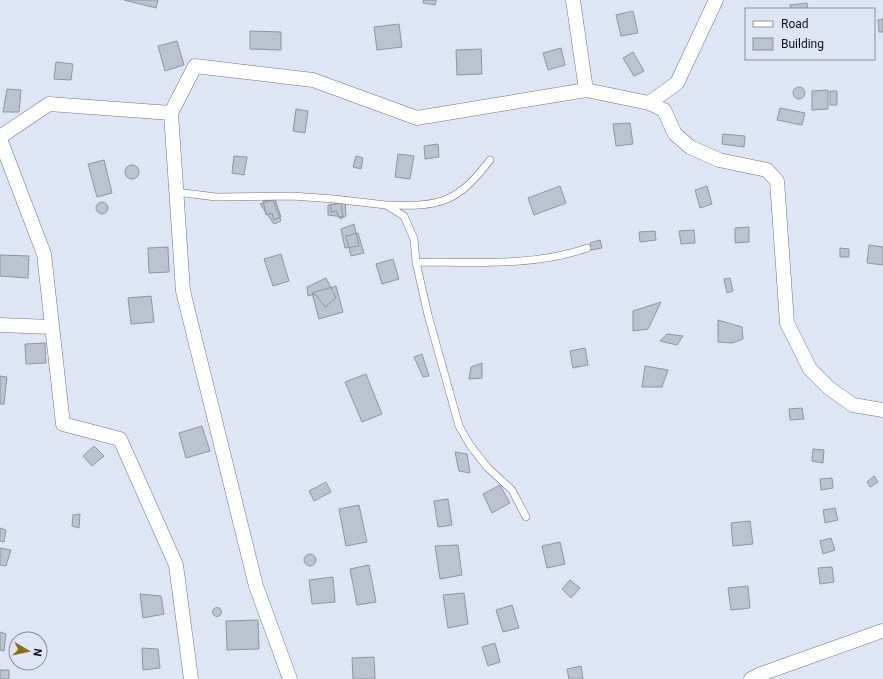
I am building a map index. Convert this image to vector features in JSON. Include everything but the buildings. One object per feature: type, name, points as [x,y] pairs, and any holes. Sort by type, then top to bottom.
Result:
[{"type":"street","points":[[573,0],[586,90]]},
{"type":"street","points":[[649,103],[677,84],[716,0]]},
{"type":"street","points":[[290,679],[256,586],[183,291],[171,112],[195,66],[313,80],[418,118],[586,90],[649,103],[664,110],[675,134],[690,147],[719,160],[767,170],[777,181],[787,323],[810,368],[829,388],[853,405],[883,410]]},
{"type":"street","points":[[171,112],[49,104],[0,138],[44,254],[62,424],[120,439],[176,565],[191,679]]},
{"type":"street","points":[[0,325],[52,327]]},
{"type":"street","points":[[751,679],[761,674],[883,631]]},
{"type":"lane","points":[[176,192],[216,197],[292,196],[386,205],[423,206],[451,198],[472,181],[490,160]]},
{"type":"lane","points":[[386,205],[404,216],[414,239],[416,262],[430,322],[459,426],[470,445],[487,467],[512,490],[526,517]]},
{"type":"lane","points":[[416,262],[518,261],[569,254],[587,248]]}]
